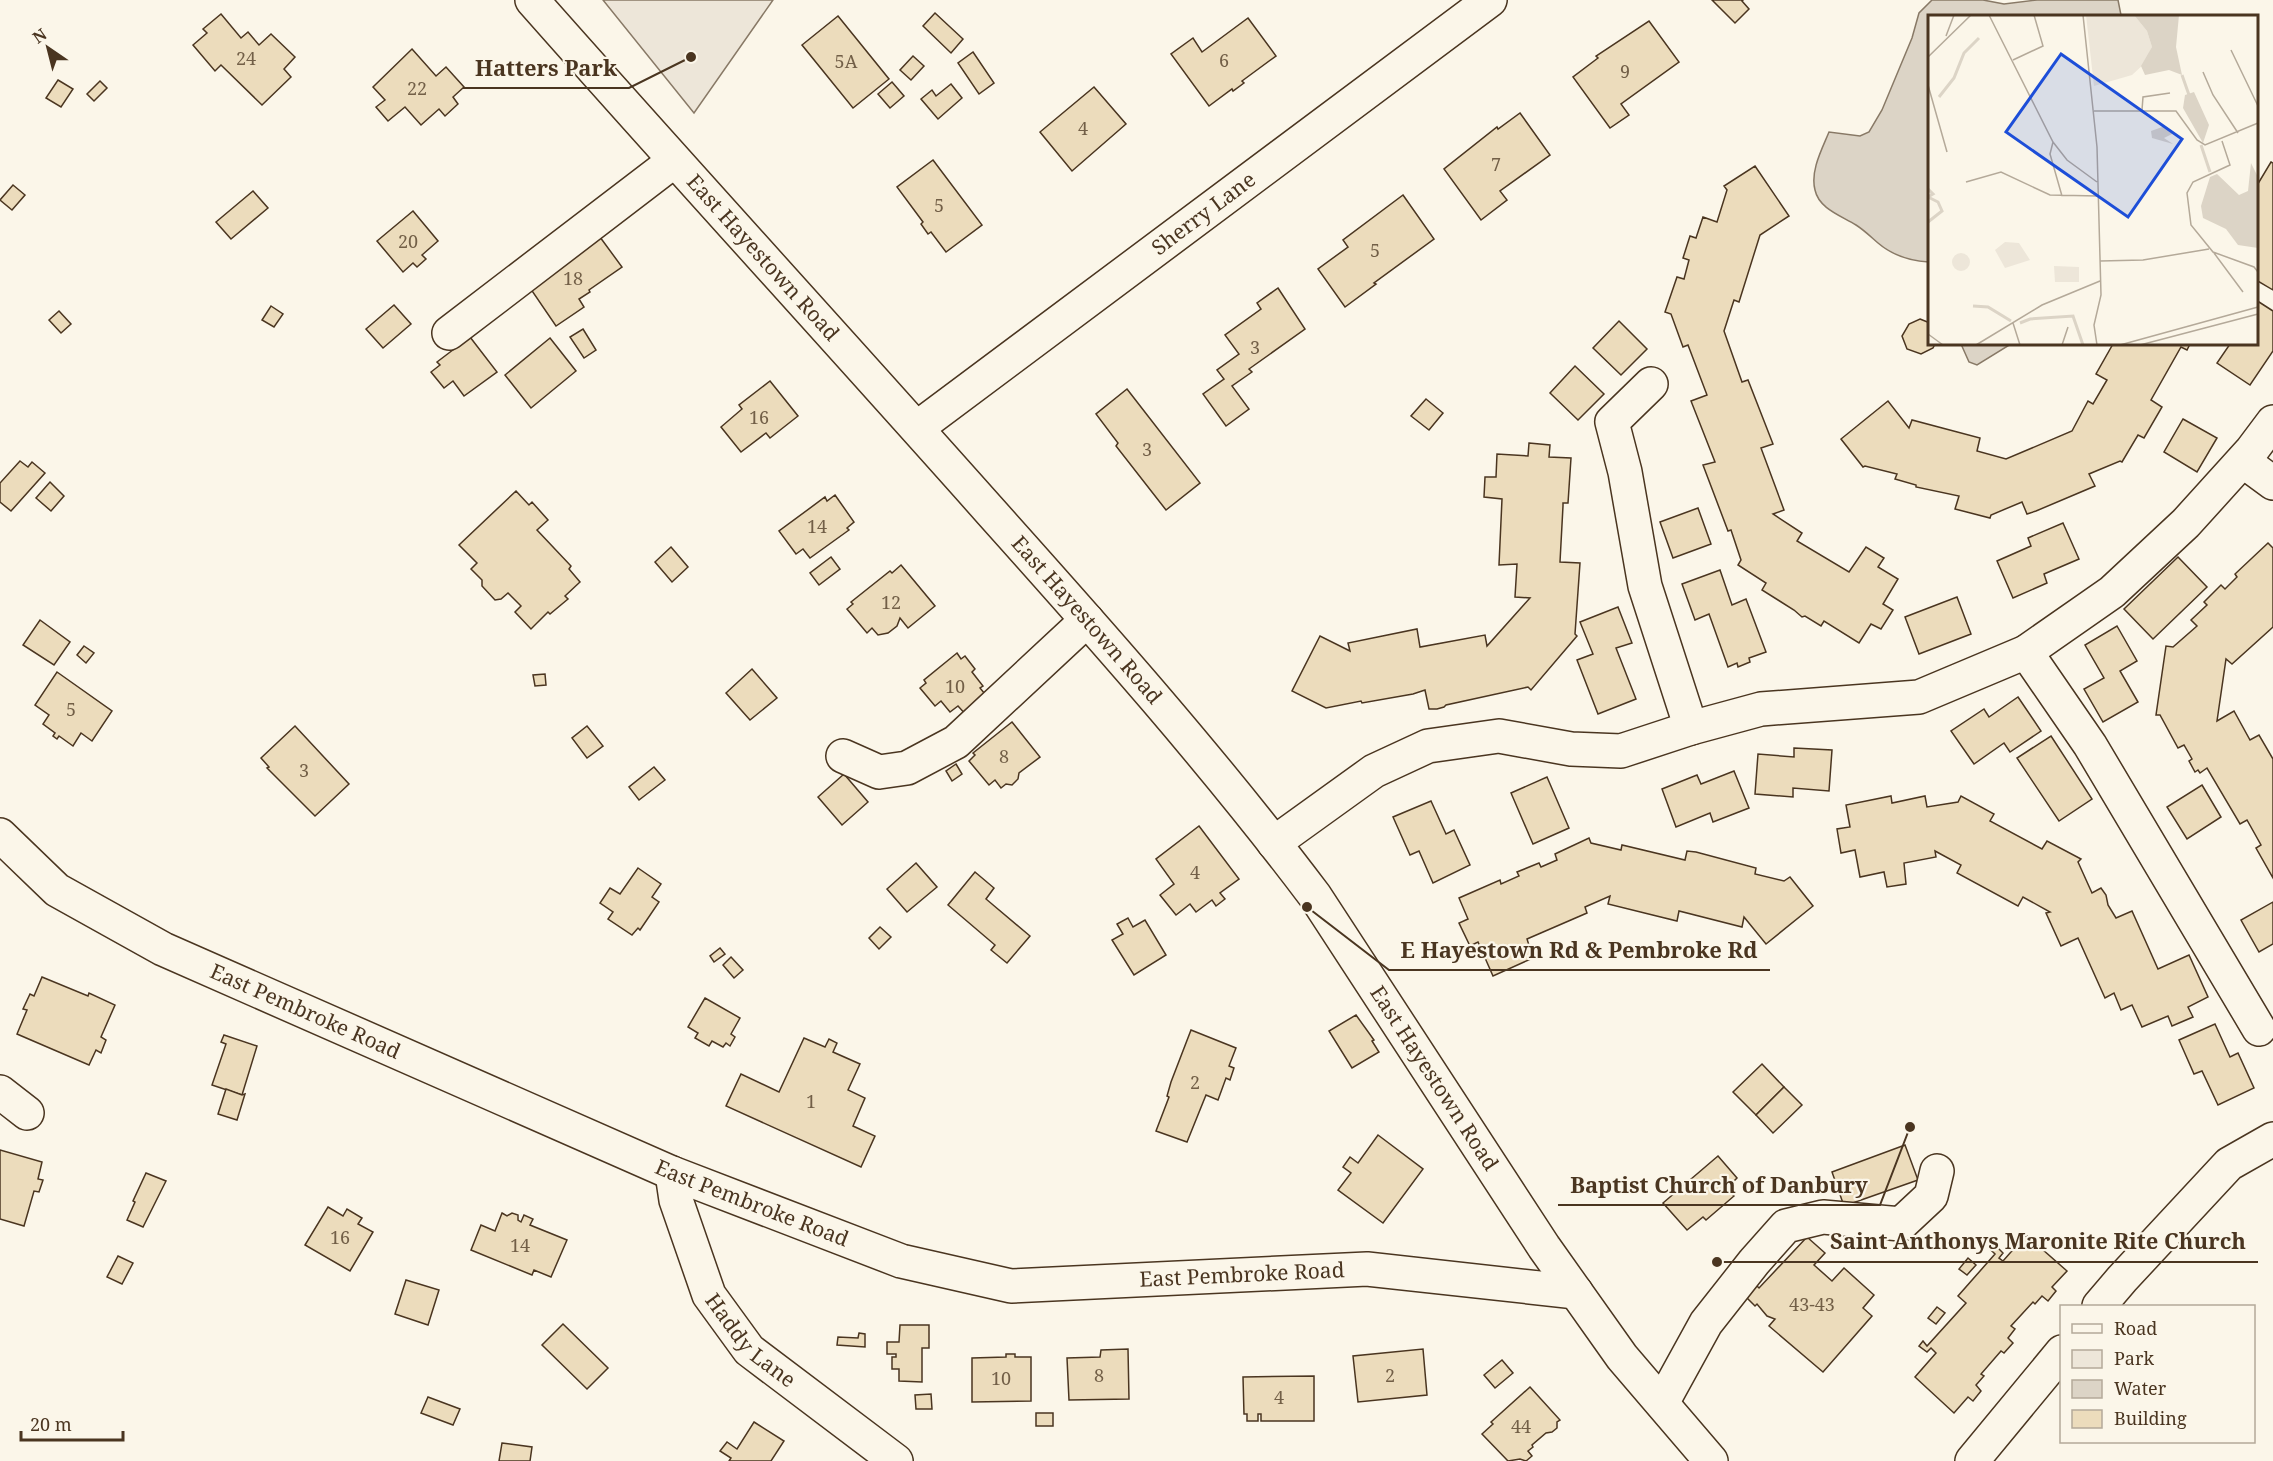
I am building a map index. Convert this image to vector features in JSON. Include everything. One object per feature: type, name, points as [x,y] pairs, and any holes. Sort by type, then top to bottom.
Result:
[{"type":"street","name":"East Hayestown Road","points":[[532,0],[674,161],[917,428],[1154,696],[1275,843],[1315,896],[1544,1247],[1622,1357],[1711,1461]]},
{"type":"street","name":"Sherry Lane","points":[[917,428],[1490,0]]},
{"type":"street","points":[[449,333],[674,161]]},
{"type":"street","points":[[1651,384],[1612,422],[1625,472],[1645,586],[1690,728]]},
{"type":"street","points":[[1275,843],[1374,771],[1428,746],[1499,736],[1571,749],[1621,751],[1690,728],[1761,709],[1919,697],[2026,652],[2112,592],[2186,523],[2242,461],[2273,422]]},
{"type":"street","points":[[2242,461],[2273,483]]},
{"type":"street","points":[[843,756],[879,772],[907,768],[956,742],[1087,620]]},
{"type":"street","points":[[2026,652],[2090,745],[2259,1029]]},
{"type":"street","name":"East Pembroke Road","points":[[3,842],[57,891],[163,949],[672,1173],[901,1261],[1011,1286],[1367,1269],[1576,1292]]},
{"type":"street","points":[[0,1092],[27,1113]]},
{"type":"street","points":[[2100,1305],[2229,1164],[2273,1138]]},
{"type":"street","points":[[1662,1404],[1706,1323],[1786,1226],[1823,1218],[1900,1224],[1931,1196],[1937,1171]]},
{"type":"street","name":"Haddy Lane","points":[[672,1173],[676,1200],[710,1294],[749,1350],[896,1461]]},
{"type":"street","points":[[1972,1461],[2060,1353]]},
{"type":"green space","points":[[603,0],[773,0],[694,113]]},
{"type":"water","points":[[1932,0],[1983,0],[2004,4],[2037,0],[2118,0],[2121,15],[1928,15],[1928,262],[1902,257],[1883,247],[1859,227],[1826,207],[1817,197],[1814,183],[1818,160],[1829,132],[1860,136],[1869,132],[1882,110],[1912,38],[1919,13]]},
{"type":"water","points":[[1961,345],[2009,345],[1977,365],[1969,362]]},
{"type":"building","points":[[1712,0],[1743,0],[1749,9],[1735,23]]},
{"type":"building","points":[[935,13],[963,39],[951,53],[923,26]]},
{"type":"building","points":[[221,14],[241,38],[248,32],[259,45],[271,34],[295,57],[284,69],[291,77],[262,105],[221,65],[215,71],[193,45],[207,33],[203,29]]},
{"type":"building","points":[[838,16],[889,79],[853,108],[802,45]]},
{"type":"building","points":[[1248,18],[1276,56],[1242,81],[1244,83],[1209,106],[1171,54],[1193,38],[1202,52]]},
{"type":"building","points":[[1649,21],[1679,62],[1621,104],[1629,115],[1610,128],[1573,77],[1598,58],[1596,56]]},
{"type":"building","points":[[412,49],[436,76],[446,67],[464,87],[453,97],[458,104],[445,116],[439,109],[421,125],[405,107],[388,121],[376,107],[385,100],[373,87]]},
{"type":"building","points":[[973,52],[994,83],[979,94],[958,63]]},
{"type":"building","points":[[913,56],[924,66],[911,80],[900,70]]},
{"type":"building","points":[[58,80],[73,89],[61,107],[46,98]]},
{"type":"building","points":[[100,81],[107,88],[94,101],[87,94]]},
{"type":"building","points":[[892,82],[904,96],[890,108],[878,94]]},
{"type":"building","points":[[951,84],[962,98],[938,119],[921,99],[932,90],[936,96]]},
{"type":"building","points":[[1094,87],[1126,124],[1072,171],[1040,132]]},
{"type":"building","points":[[1520,113],[1550,155],[1500,191],[1507,200],[1481,220],[1444,169],[1497,127],[1498,129]]},
{"type":"building","points":[[933,160],[982,225],[946,252],[931,232],[928,234],[921,224],[923,222],[897,187]]},
{"type":"building","points":[[2271,162],[2273,163],[2273,290],[2258,281],[2258,184]]},
{"type":"building","points":[[1755,166],[1789,216],[1760,235],[1739,302],[1734,300],[1724,331],[1742,382],[1748,380],[1773,444],[1761,448],[1784,510],[1773,514],[1802,533],[1797,541],[1849,572],[1866,547],[1884,558],[1878,567],[1898,579],[1883,604],[1893,610],[1881,629],[1871,624],[1859,643],[1824,621],[1821,626],[1805,616],[1802,617],[1762,590],[1766,583],[1738,565],[1741,560],[1731,530],[1728,531],[1703,465],[1715,462],[1691,401],[1707,395],[1688,345],[1683,347],[1671,314],[1665,312],[1677,277],[1684,279],[1689,260],[1683,258],[1690,236],[1696,238],[1703,217],[1717,222],[1727,190],[1724,186]]},
{"type":"building","points":[[13,185],[25,195],[12,210],[0,200]]},
{"type":"building","points":[[253,191],[268,208],[231,239],[216,222]]},
{"type":"building","points":[[1403,195],[1434,239],[1345,307],[1318,269],[1348,247],[1343,240]]},
{"type":"building","points":[[413,211],[438,241],[422,255],[426,259],[417,267],[413,263],[403,272],[377,241]]},
{"type":"building","points":[[597,233],[622,267],[589,290],[590,292],[579,299],[584,307],[556,326],[528,285]]},
{"type":"building","points":[[1278,288],[1305,329],[1249,369],[1252,372],[1232,386],[1249,409],[1226,426],[1203,394],[1224,379],[1217,370],[1239,354],[1225,335],[1261,309],[1257,303]]},
{"type":"building","points":[[2258,303],[2273,311],[2273,351],[2250,385],[2217,363],[2229,345],[2258,345]]},
{"type":"building","points":[[394,305],[411,324],[383,348],[366,329]]},
{"type":"building","points":[[271,306],[283,314],[274,327],[262,320]]},
{"type":"building","points":[[59,311],[71,324],[61,333],[49,320]]},
{"type":"building","points":[[1920,319],[1928,322],[1928,345],[1934,345],[1933,348],[1921,354],[1907,349],[1902,336],[1909,324]]},
{"type":"building","points":[[1619,321],[1647,349],[1621,375],[1593,348]]},
{"type":"building","points":[[583,329],[596,350],[584,358],[570,337]]},
{"type":"building","points":[[470,337],[497,372],[464,396],[453,381],[444,388],[431,372],[440,365],[437,362]]},
{"type":"building","points":[[550,338],[576,371],[531,408],[505,375]]},
{"type":"building","points":[[2112,345],[2190,345],[2187,350],[2181,347],[2151,400],[2162,407],[2144,438],[2138,435],[2122,462],[2089,474],[2095,486],[2027,514],[2022,502],[1991,515],[1990,518],[1955,509],[1959,496],[1916,487],[1916,485],[1895,479],[1897,474],[1863,467],[1841,439],[1888,401],[1909,428],[1912,420],[1980,438],[1977,451],[2006,459],[2072,431],[2088,401],[2093,404],[2107,380],[2096,374]]},
{"type":"building","points":[[1575,366],[1604,394],[1578,420],[1550,393]]},
{"type":"building","points":[[770,381],[798,416],[770,438],[766,433],[741,452],[721,427],[742,409],[739,405]]},
{"type":"building","points":[[1127,389],[1200,483],[1166,510],[1116,446],[1118,443],[1096,414]]},
{"type":"building","points":[[1426,399],[1443,413],[1429,430],[1411,416]]},
{"type":"building","points":[[2183,419],[2217,438],[2197,472],[2164,452]]},
{"type":"building","points":[[1529,443],[1550,445],[1549,457],[1571,458],[1568,503],[1563,503],[1560,562],[1580,563],[1575,634],[1577,636],[1531,690],[1528,687],[1437,709],[1429,709],[1425,690],[1326,708],[1292,691],[1320,636],[1350,651],[1348,643],[1417,629],[1420,647],[1485,635],[1487,646],[1530,598],[1515,597],[1517,564],[1499,565],[1502,499],[1484,497],[1485,477],[1496,477],[1497,454],[1528,456]]},
{"type":"building","points":[[20,461],[28,467],[32,462],[45,473],[11,511],[0,502],[0,483]]},
{"type":"building","points":[[50,482],[64,496],[51,511],[36,498]]},
{"type":"building","points":[[516,491],[529,505],[532,502],[548,520],[537,530],[571,566],[569,569],[580,582],[565,596],[568,599],[550,614],[548,612],[531,629],[515,612],[521,606],[508,593],[501,599],[495,600],[482,586],[482,580],[471,569],[477,563],[459,545]]},
{"type":"building","points":[[835,495],[854,522],[847,528],[849,530],[810,558],[803,549],[796,554],[779,531],[825,497],[827,501]]},
{"type":"building","points":[[1698,508],[1711,544],[1673,558],[1660,522]]},
{"type":"building","points":[[2063,523],[2079,559],[2044,574],[2047,583],[2013,598],[1997,561],[2031,546],[2028,538]]},
{"type":"building","points":[[2268,543],[2273,548],[2273,627],[2232,664],[2226,659],[2217,721],[2234,711],[2250,740],[2259,735],[2273,759],[2273,878],[2256,848],[2261,845],[2247,820],[2240,824],[2207,768],[2200,773],[2198,770],[2195,772],[2189,761],[2192,759],[2184,745],[2178,748],[2160,715],[2156,715],[2166,646],[2173,647],[2197,626],[2191,620],[2207,605],[2204,602],[2221,585],[2225,589],[2237,577],[2235,574]]},
{"type":"building","points":[[671,547],[688,567],[672,582],[655,562]]},
{"type":"building","points":[[831,557],[840,569],[819,585],[810,573]]},
{"type":"building","points":[[2178,557],[2207,587],[2153,639],[2124,609]]},
{"type":"building","points":[[901,565],[935,606],[908,628],[900,618],[897,626],[888,633],[878,635],[872,628],[867,633],[847,609],[853,604],[851,602]]},
{"type":"building","points":[[1720,570],[1732,605],[1746,599],[1766,652],[1749,658],[1750,662],[1738,667],[1737,663],[1728,667],[1709,614],[1695,620],[1682,584]]},
{"type":"building","points":[[1957,597],[1971,634],[1919,654],[1905,617]]},
{"type":"building","points":[[1618,607],[1632,643],[1616,648],[1636,699],[1598,714],[1577,660],[1593,654],[1580,622]]},
{"type":"building","points":[[40,620],[70,642],[54,665],[23,645]]},
{"type":"building","points":[[2117,626],[2137,661],[2120,671],[2138,702],[2103,722],[2084,689],[2104,678],[2085,645]]},
{"type":"building","points":[[84,646],[94,653],[86,663],[77,655]]},
{"type":"building","points":[[957,653],[961,659],[965,656],[975,669],[972,672],[983,686],[980,688],[989,699],[968,717],[958,706],[950,712],[941,701],[935,706],[920,688],[926,683],[924,680]]},
{"type":"building","points":[[752,669],[777,698],[750,720],[726,693]]},
{"type":"building","points":[[57,672],[112,711],[92,741],[81,733],[73,746],[59,736],[57,739],[53,736],[55,733],[43,724],[49,715],[35,705]]},
{"type":"building","points":[[545,674],[546,685],[535,686],[533,675]]},
{"type":"building","points":[[2018,697],[2041,731],[2010,752],[2004,743],[1974,764],[1951,731],[1984,709],[1989,717]]},
{"type":"building","points":[[1012,722],[1040,757],[1019,773],[1018,779],[1012,785],[1006,784],[1001,788],[995,780],[989,785],[969,761],[975,755],[973,753]]},
{"type":"building","points":[[295,726],[349,784],[315,816],[267,768],[269,767],[261,758]]},
{"type":"building","points":[[587,726],[603,746],[587,758],[572,738]]},
{"type":"building","points":[[2051,736],[2092,799],[2059,821],[2017,758]]},
{"type":"building","points":[[1794,748],[1832,750],[1829,791],[1793,788],[1793,797],[1755,794],[1758,754],[1794,757]]},
{"type":"building","points":[[956,764],[962,774],[952,781],[946,771]]},
{"type":"building","points":[[654,767],[665,780],[639,800],[629,787]]},
{"type":"building","points":[[1734,771],[1749,808],[1713,822],[1710,813],[1676,827],[1662,789],[1697,775],[1701,784]]},
{"type":"building","points":[[844,774],[868,802],[842,825],[818,797]]},
{"type":"building","points":[[1547,777],[1569,828],[1533,844],[1511,793]]},
{"type":"building","points":[[2202,785],[2221,817],[2187,839],[2167,807]]},
{"type":"building","points":[[1891,796],[1892,803],[1925,796],[1927,807],[1958,802],[1961,796],[1994,814],[1990,821],[2042,849],[2047,841],[2081,859],[2078,862],[2092,893],[2101,888],[2116,918],[2132,911],[2158,969],[2189,955],[2208,997],[2188,1007],[2193,1017],[2172,1026],[2168,1016],[2142,1027],[2132,1005],[2121,1010],[2114,993],[2105,998],[2078,938],[2061,946],[2046,913],[2050,912],[2023,897],[2018,906],[1957,873],[1961,865],[1935,851],[1936,857],[1904,863],[1906,884],[1887,887],[1884,872],[1860,877],[1855,850],[1841,853],[1837,829],[1850,827],[1846,805]]},
{"type":"building","points":[[1431,801],[1446,834],[1454,830],[1470,865],[1433,883],[1419,851],[1410,855],[1393,817]]},
{"type":"building","points":[[1199,826],[1239,879],[1220,893],[1225,899],[1216,906],[1212,900],[1196,912],[1190,904],[1176,915],[1160,895],[1174,884],[1156,859]]},
{"type":"building","points":[[1589,838],[1591,843],[1621,850],[1622,845],[1685,860],[1687,851],[1696,852],[1756,868],[1755,874],[1784,881],[1790,877],[1813,906],[1766,944],[1744,917],[1742,927],[1679,911],[1677,921],[1608,904],[1610,896],[1585,907],[1587,913],[1527,939],[1533,958],[1493,976],[1478,942],[1470,946],[1459,923],[1468,919],[1459,898],[1500,880],[1501,884],[1519,876],[1517,872],[1539,863],[1541,867],[1557,860],[1555,854]]},
{"type":"building","points":[[916,863],[937,887],[907,912],[887,889]]},
{"type":"building","points":[[638,868],[661,884],[652,897],[659,902],[640,930],[638,928],[632,935],[608,919],[613,912],[600,903],[610,888],[620,894]]},
{"type":"building","points":[[975,872],[994,888],[986,899],[1030,936],[1007,963],[991,950],[995,945],[948,905]]},
{"type":"building","points":[[2273,902],[2273,944],[2259,952],[2241,920]]},
{"type":"building","points":[[1128,918],[1133,927],[1145,920],[1166,955],[1134,975],[1112,940],[1123,934],[1117,924]]},
{"type":"building","points":[[880,927],[891,937],[879,949],[869,938]]},
{"type":"building","points":[[720,948],[725,954],[714,962],[710,956]]},
{"type":"building","points":[[731,957],[743,970],[734,978],[723,965]]},
{"type":"building","points":[[42,977],[88,996],[89,993],[115,1005],[101,1037],[106,1040],[101,1053],[96,1050],[89,1065],[17,1034],[27,1010],[23,1009],[30,994],[34,996]]},
{"type":"building","points":[[705,998],[740,1018],[731,1034],[735,1037],[730,1046],[726,1043],[723,1047],[712,1041],[709,1046],[695,1038],[698,1033],[688,1027]]},
{"type":"building","points":[[1356,1015],[1374,1040],[1372,1041],[1379,1052],[1352,1068],[1329,1031]]},
{"type":"building","points":[[2215,1024],[2230,1057],[2238,1053],[2254,1088],[2218,1105],[2202,1071],[2194,1074],[2179,1040]]},
{"type":"building","points":[[1191,1030],[1236,1048],[1229,1066],[1234,1068],[1230,1080],[1226,1078],[1218,1100],[1206,1095],[1187,1142],[1156,1131],[1169,1097],[1167,1096],[1171,1082]]},
{"type":"building","points":[[224,1035],[257,1046],[242,1095],[212,1085],[226,1044],[221,1042]]},
{"type":"building","points":[[804,1038],[825,1047],[829,1039],[837,1043],[833,1052],[860,1064],[848,1090],[865,1098],[853,1126],[875,1136],[861,1167],[726,1106],[741,1074],[779,1092]]},
{"type":"building","points":[[1762,1064],[1784,1087],[1756,1115],[1733,1092]]},
{"type":"building","points":[[1784,1087],[1802,1105],[1773,1133],[1756,1115]]},
{"type":"building","points":[[226,1089],[245,1094],[237,1120],[218,1114]]},
{"type":"building","points":[[1378,1135],[1423,1169],[1383,1223],[1338,1190],[1351,1173],[1343,1167],[1350,1157],[1358,1163]]},
{"type":"building","points":[[1905,1145],[1918,1180],[1844,1206],[1832,1172]]},
{"type":"building","points":[[0,1150],[42,1162],[38,1179],[43,1180],[39,1192],[34,1191],[24,1226],[0,1219]]},
{"type":"building","points":[[1718,1156],[1737,1178],[1727,1188],[1734,1196],[1706,1220],[1703,1217],[1687,1230],[1663,1203]]},
{"type":"building","points":[[146,1173],[166,1181],[143,1227],[127,1220]]},
{"type":"building","points":[[328,1207],[343,1216],[347,1209],[362,1218],[358,1224],[373,1232],[350,1271],[305,1245]]},
{"type":"building","points":[[502,1213],[507,1216],[512,1213],[518,1215],[518,1220],[521,1222],[524,1215],[533,1219],[530,1225],[567,1240],[551,1277],[534,1270],[532,1275],[471,1250],[481,1225],[495,1231]]},
{"type":"building","points":[[2026,1235],[2067,1271],[2052,1287],[2056,1291],[2048,1301],[2042,1296],[2035,1304],[2033,1302],[2011,1326],[2015,1329],[2008,1338],[2013,1343],[2004,1353],[2001,1351],[1981,1374],[1984,1376],[1976,1385],[1981,1391],[1973,1401],[1968,1397],[1954,1413],[1915,1377],[1936,1353],[1931,1348],[1927,1352],[1919,1346],[1923,1341],[1927,1346],[1966,1303],[1958,1296],[1995,1254],[1990,1249],[1995,1245],[2003,1253],[1999,1258],[2003,1261]]},
{"type":"building","points":[[1807,1237],[1825,1253],[1814,1265],[1832,1281],[1844,1268],[1874,1295],[1863,1308],[1872,1316],[1823,1372],[1769,1326],[1775,1319],[1767,1316],[1757,1304],[1755,1306],[1745,1296],[1755,1284],[1759,1288]]},
{"type":"building","points":[[118,1256],[133,1263],[122,1284],[107,1277]]},
{"type":"building","points":[[1968,1258],[1976,1265],[1967,1275],[1959,1269]]},
{"type":"building","points":[[406,1280],[439,1290],[428,1325],[395,1314]]},
{"type":"building","points":[[1937,1307],[1945,1313],[1936,1324],[1928,1318]]},
{"type":"building","points":[[563,1324],[608,1368],[587,1389],[542,1345]]},
{"type":"building","points":[[900,1325],[929,1325],[929,1348],[922,1348],[922,1382],[899,1381],[899,1369],[892,1369],[892,1357],[896,1357],[896,1354],[887,1354],[887,1342],[899,1342]]},
{"type":"building","points":[[859,1333],[865,1334],[865,1347],[837,1345],[838,1337],[858,1338]]},
{"type":"building","points":[[1128,1349],[1129,1399],[1069,1400],[1067,1358],[1100,1357],[1101,1350]]},
{"type":"building","points":[[1423,1349],[1427,1395],[1358,1402],[1353,1356]]},
{"type":"building","points":[[1006,1354],[1015,1354],[1015,1357],[1031,1357],[1031,1401],[972,1402],[972,1358],[1006,1357]]},
{"type":"building","points":[[1502,1360],[1513,1373],[1495,1388],[1484,1375]]},
{"type":"building","points":[[1314,1376],[1314,1421],[1261,1421],[1261,1414],[1258,1414],[1258,1421],[1247,1421],[1247,1414],[1244,1414],[1243,1377]]},
{"type":"building","points":[[1530,1387],[1560,1420],[1557,1422],[1557,1428],[1546,1433],[1532,1445],[1533,1447],[1528,1451],[1532,1456],[1526,1461],[1520,1459],[1508,1461],[1482,1434],[1493,1424],[1491,1422]]},
{"type":"building","points":[[931,1394],[932,1409],[916,1409],[915,1395]]},
{"type":"building","points":[[428,1397],[460,1409],[453,1425],[421,1413]]},
{"type":"building","points":[[1036,1413],[1053,1413],[1053,1426],[1036,1426]]},
{"type":"building","points":[[754,1422],[784,1441],[771,1461],[729,1461],[731,1458],[720,1451],[727,1442],[737,1449]]},
{"type":"building","points":[[502,1443],[532,1447],[530,1461],[499,1461]]},
{"type":"place","name":"Hatters Park","points":[[691,57]]},
{"type":"place","name":"E Hayestown Rd & Pembroke Rd","points":[[1307,907]]},
{"type":"place","name":"Baptist Church of Danbury","points":[[1910,1127]]},
{"type":"place","name":"Saint Anthonys Maronite Rite Church","points":[[1717,1262]]}]
